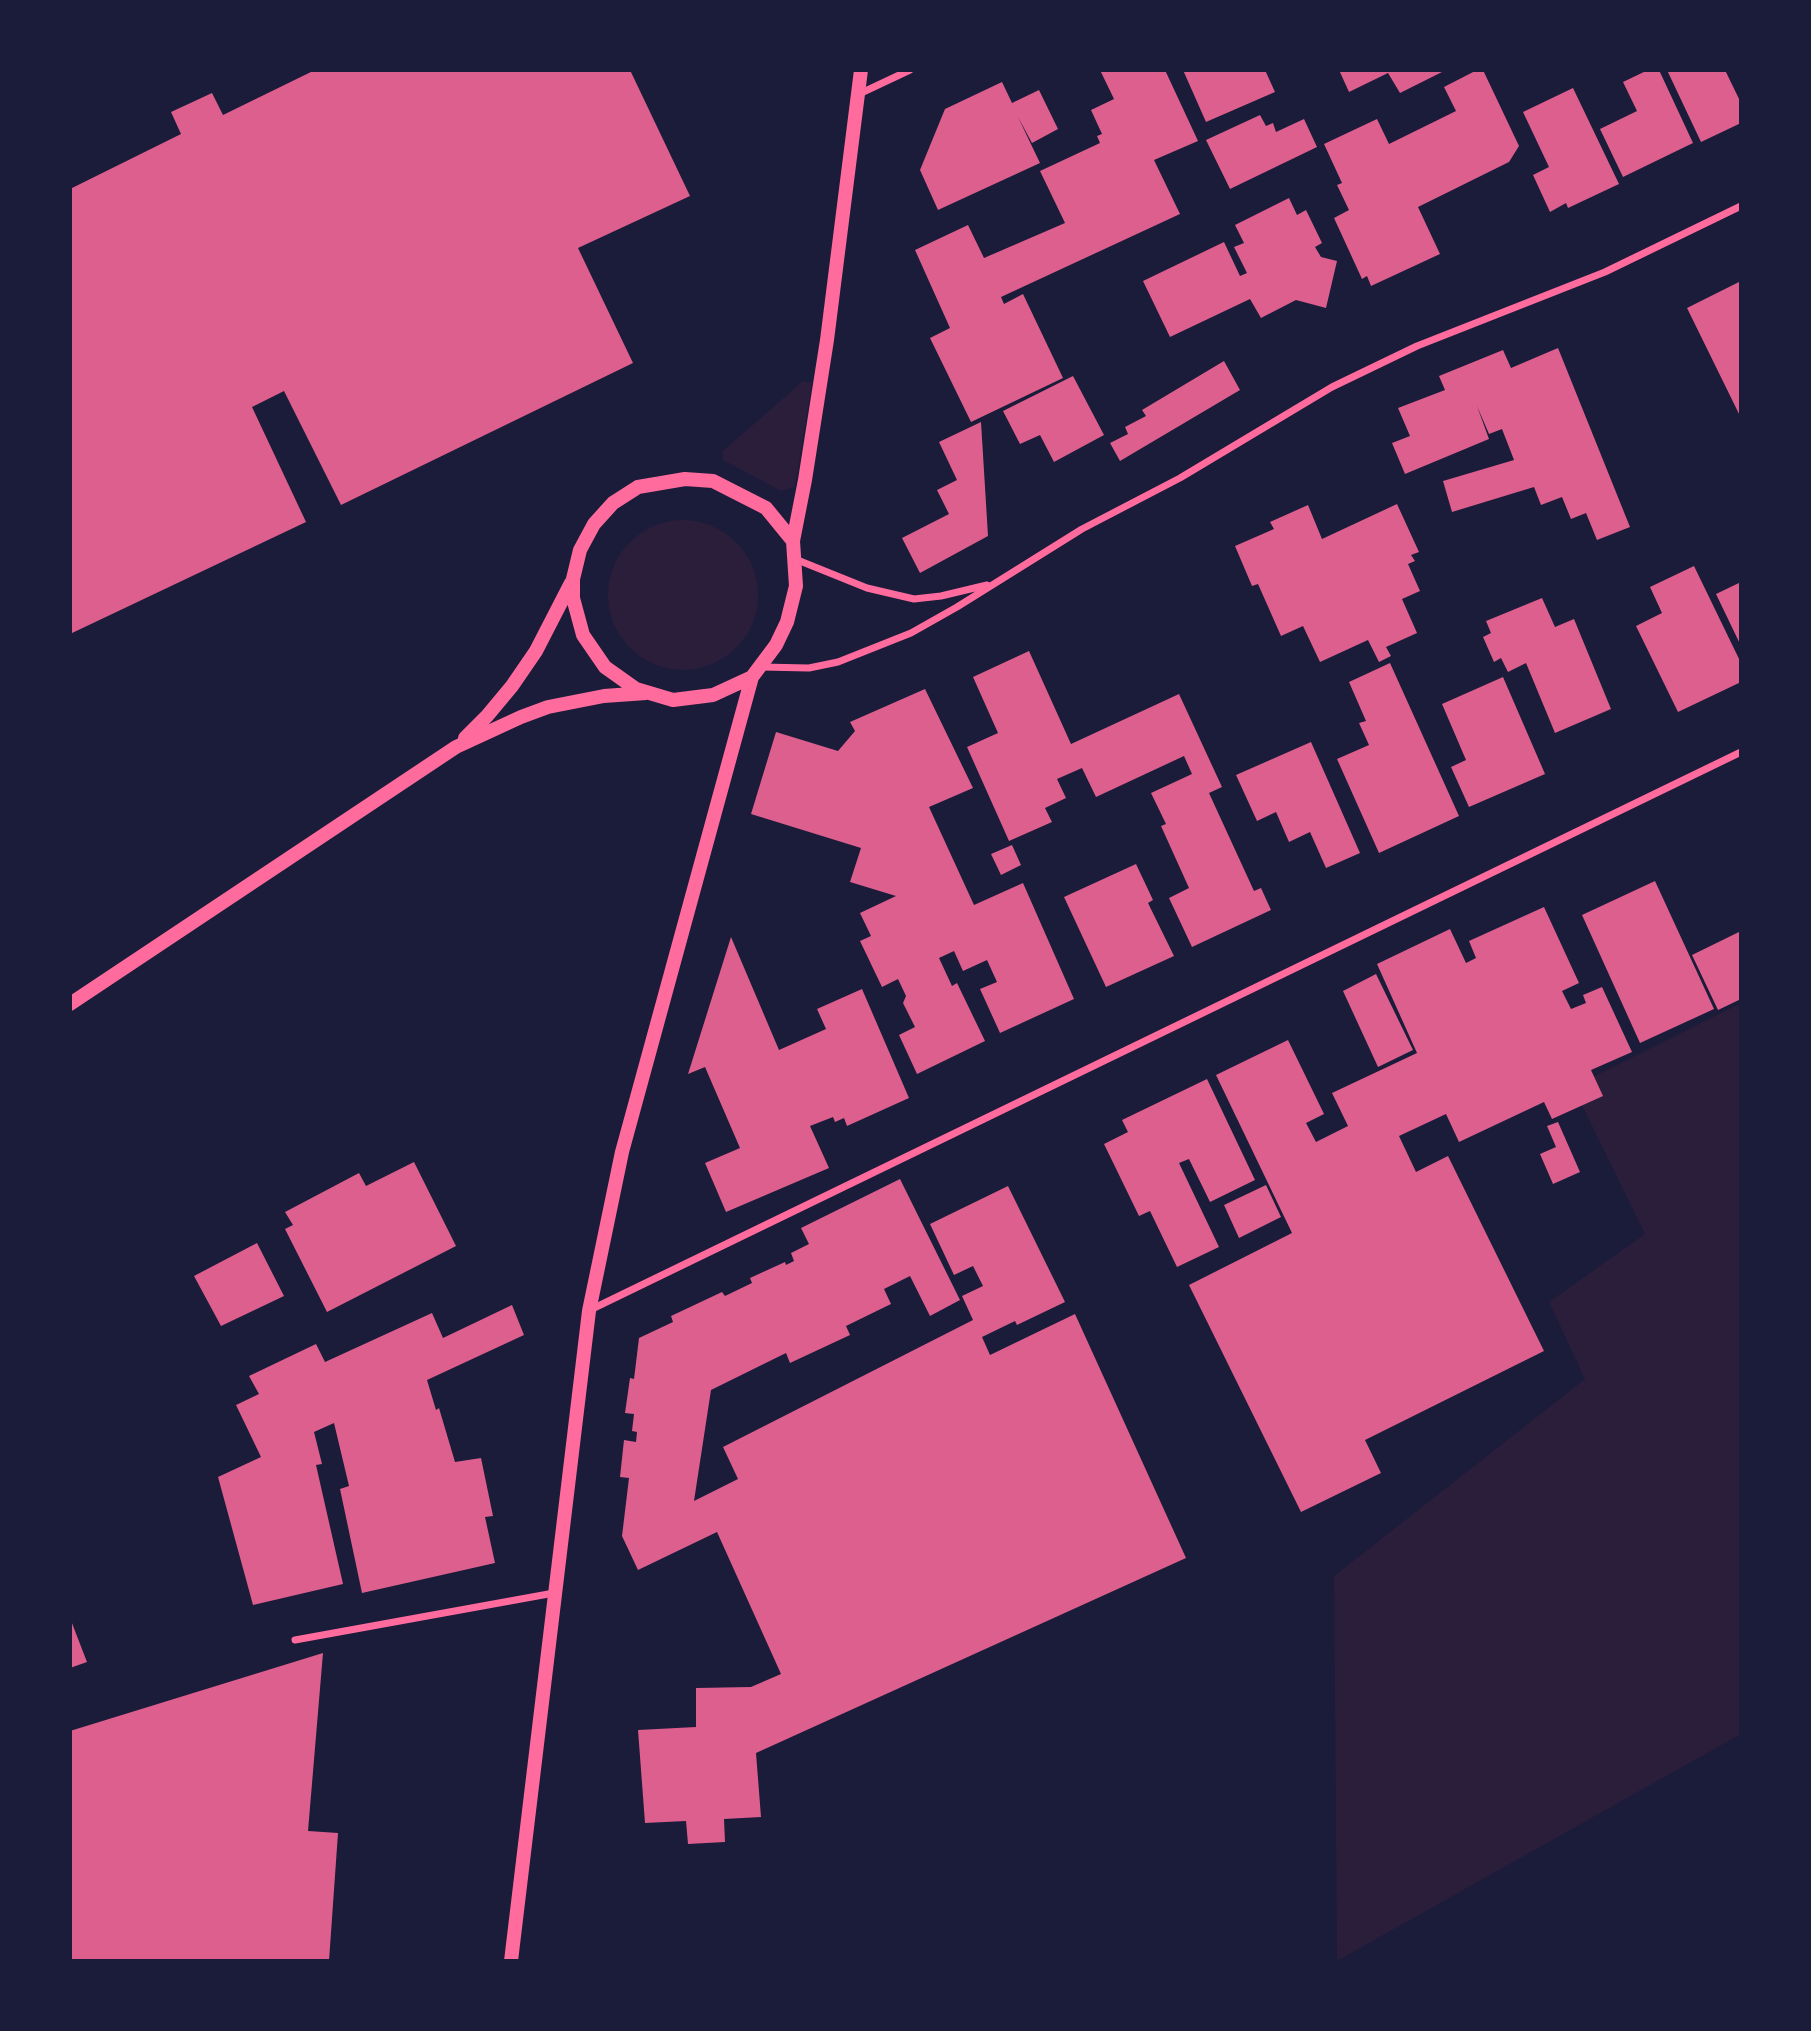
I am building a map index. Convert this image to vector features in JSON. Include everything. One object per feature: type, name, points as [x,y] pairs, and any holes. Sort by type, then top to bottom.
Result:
[{"type":"main road","points":[[511,1961],[589,1311],[622,1152],[757,672],[776,645],[787,622],[796,586],[793,541],[827,340],[861,70]]},
{"type":"main road","points":[[757,672],[723,692],[693,699],[673,700],[636,689],[605,667],[583,635],[573,598],[573,579],[580,550],[594,524],[613,503],[638,487],[685,479],[713,481],[742,494],[766,508],[793,541]]},
{"type":"main road","points":[[456,747],[487,716],[536,651],[573,579]]},
{"type":"main road","points":[[70,1004],[456,747],[548,707],[604,696],[648,693]]},
{"type":"street","points":[[858,95],[910,70]]},
{"type":"street","points":[[757,672],[809,668],[838,662],[911,633],[1082,529],[1180,478],[1332,387],[1417,346],[1605,272],[1741,206]]},
{"type":"street","points":[[795,559],[867,588],[914,598],[942,596],[995,583]]},
{"type":"street","points":[[589,1311],[1741,752]]},
{"type":"street","points":[[295,1640],[554,1593]]},
{"type":"shaded area","points":[[803,381],[812,383],[795,487],[781,491],[723,460],[723,451]]},
{"type":"shaded area","points":[[683,520],[712,525],[736,542],[753,566],[758,595],[753,624],[736,648],[712,665],[683,670],[654,665],[630,648],[613,624],[608,595],[613,566],[630,542],[654,525]]},
{"type":"shaded area","points":[[1741,1003],[1741,1734],[1337,1961],[1334,1576],[1585,1379],[1549,1302],[1645,1234],[1573,1087]]},
{"type":"building","points":[[315,70],[630,70],[690,196],[578,248],[633,363],[341,505],[284,391],[252,407],[306,522],[70,634],[70,189],[181,134],[171,112],[212,93],[223,115]]},
{"type":"building","points":[[1100,70],[1165,70],[1198,141],[1154,160],[1180,214],[1001,297],[1004,304],[1023,294],[1063,378],[971,422],[930,338],[950,328],[915,250],[968,225],[984,258],[1065,223],[1040,171],[1100,143],[1097,136],[1102,134],[1091,110],[1114,99]]},
{"type":"building","points":[[1183,70],[1265,70],[1275,92],[1206,122]]},
{"type":"building","points":[[1339,70],[1446,70],[1400,93],[1388,73],[1349,92]]},
{"type":"building","points":[[1477,70],[1483,70],[1519,146],[1509,162],[1418,207],[1440,254],[1371,286],[1367,276],[1362,279],[1334,218],[1349,210],[1337,185],[1342,183],[1324,144],[1377,119],[1389,144],[1456,111],[1444,87]]},
{"type":"building","points":[[1648,70],[1659,70],[1693,143],[1623,177],[1600,129],[1637,111],[1623,82]]},
{"type":"building","points":[[1667,70],[1725,70],[1741,103],[1741,123],[1701,142]]},
{"type":"building","points":[[1002,82],[1012,103],[1039,90],[1058,129],[1032,143],[1018,117],[1040,163],[938,210],[920,170],[945,109]]},
{"type":"building","points":[[1573,88],[1619,184],[1568,208],[1566,203],[1550,212],[1533,175],[1549,167],[1523,112]]},
{"type":"building","points":[[1260,115],[1266,126],[1273,123],[1276,132],[1304,119],[1317,147],[1230,189],[1206,140]]},
{"type":"building","points":[[1289,198],[1297,215],[1306,210],[1322,243],[1315,247],[1321,257],[1337,261],[1326,308],[1296,300],[1261,318],[1250,299],[1170,337],[1143,281],[1224,242],[1240,276],[1247,273],[1234,247],[1244,243],[1235,225]]},
{"type":"building","points":[[1741,281],[1741,418],[1687,308]]},
{"type":"building","points":[[1558,348],[1630,527],[1597,540],[1586,513],[1571,519],[1562,497],[1541,505],[1534,487],[1452,512],[1443,481],[1514,460],[1502,429],[1489,434],[1477,406],[1489,439],[1405,474],[1392,443],[1410,436],[1398,408],[1445,390],[1439,376],[1503,350],[1511,368]]},
{"type":"building","points":[[1224,361],[1240,390],[1120,461],[1110,443],[1128,434],[1125,427],[1146,416],[1142,410]]},
{"type":"building","points":[[1073,376],[1104,435],[1054,462],[1040,435],[1020,444],[1003,411]]},
{"type":"building","points":[[981,422],[988,536],[920,573],[902,538],[949,514],[937,490],[957,480],[939,442]]},
{"type":"building","points":[[1397,504],[1419,552],[1411,555],[1415,561],[1408,564],[1420,591],[1402,599],[1417,633],[1386,647],[1391,656],[1379,662],[1368,640],[1320,662],[1303,626],[1281,636],[1258,584],[1252,586],[1235,546],[1274,529],[1270,522],[1308,505],[1322,539]]},
{"type":"building","points":[[1694,566],[1741,663],[1741,682],[1678,712],[1636,626],[1662,613],[1650,587]]},
{"type":"building","points":[[1741,582],[1741,646],[1716,594]]},
{"type":"building","points":[[1542,598],[1555,627],[1574,619],[1611,709],[1555,733],[1526,663],[1508,672],[1501,658],[1494,662],[1483,637],[1491,633],[1486,621]]},
{"type":"building","points":[[1029,651],[1071,744],[1179,694],[1222,787],[1209,793],[1254,891],[1261,888],[1271,910],[1192,947],[1169,898],[1189,888],[1161,826],[1166,824],[1151,793],[1192,774],[1184,756],[1096,797],[1082,768],[1057,779],[1066,798],[1045,808],[1052,822],[1009,841],[967,747],[998,733],[973,677]]},
{"type":"building","points":[[1390,663],[1459,816],[1379,853],[1337,759],[1369,745],[1359,723],[1366,721],[1349,682]]},
{"type":"building","points":[[1503,677],[1545,774],[1469,807],[1451,767],[1466,760],[1442,704]]},
{"type":"building","points":[[925,689],[973,788],[929,807],[974,905],[1023,883],[1074,999],[1000,1033],[980,989],[997,982],[987,960],[963,971],[954,951],[939,958],[952,986],[957,983],[985,1041],[917,1074],[899,1035],[915,1027],[903,1003],[906,996],[898,979],[882,987],[860,941],[871,936],[860,913],[896,896],[850,882],[861,848],[751,814],[776,732],[838,751],[855,731],[850,722]]},
{"type":"building","points":[[1311,742],[1360,853],[1326,868],[1310,832],[1289,842],[1276,812],[1257,821],[1236,775]]},
{"type":"building","points":[[1012,845],[1021,865],[1001,875],[991,854]]},
{"type":"building","points":[[1136,864],[1153,900],[1148,903],[1174,956],[1106,987],[1064,897]]},
{"type":"building","points":[[1655,881],[1714,1009],[1640,1043],[1582,915]]},
{"type":"building","points":[[1544,907],[1579,983],[1562,991],[1571,1009],[1586,1003],[1583,995],[1602,987],[1632,1052],[1591,1070],[1603,1096],[1552,1119],[1544,1102],[1459,1142],[1446,1114],[1399,1136],[1416,1172],[1448,1156],[1544,1351],[1365,1440],[1381,1473],[1301,1512],[1189,1285],[1292,1233],[1216,1075],[1288,1040],[1324,1114],[1306,1123],[1316,1142],[1348,1126],[1332,1093],[1417,1053],[1377,964],[1450,929],[1466,963],[1476,958],[1469,941]]},
{"type":"building","points":[[1741,931],[1741,999],[1718,1010],[1692,955]]},
{"type":"building","points":[[731,937],[779,1050],[826,1029],[817,1009],[862,989],[909,1098],[847,1126],[844,1118],[835,1122],[833,1117],[810,1126],[829,1168],[726,1212],[705,1163],[740,1148],[705,1067],[688,1074]]},
{"type":"building","points":[[1376,974],[1413,1050],[1378,1067],[1343,991]]},
{"type":"building","points":[[1207,1079],[1255,1180],[1210,1202],[1189,1159],[1179,1163],[1219,1247],[1177,1267],[1150,1211],[1139,1216],[1104,1144],[1128,1132],[1122,1120]]},
{"type":"building","points":[[1558,1122],[1580,1172],[1553,1184],[1540,1154],[1556,1147],[1547,1126]]},
{"type":"building","points":[[414,1162],[456,1246],[327,1312],[285,1229],[293,1225],[285,1212],[359,1173],[366,1186]]},
{"type":"building","points":[[900,1179],[960,1300],[930,1316],[910,1276],[884,1289],[891,1304],[846,1326],[850,1335],[790,1363],[786,1353],[711,1390],[694,1501],[738,1479],[723,1447],[973,1320],[962,1296],[983,1286],[973,1266],[954,1275],[930,1224],[1008,1186],[1065,1302],[1017,1325],[1015,1321],[982,1337],[990,1355],[1075,1314],[1186,1558],[756,1753],[761,1817],[724,1819],[725,1842],[688,1844],[686,1821],[645,1823],[638,1730],[696,1727],[696,1688],[751,1687],[781,1674],[717,1532],[638,1570],[622,1536],[629,1478],[620,1477],[624,1440],[636,1442],[637,1432],[632,1431],[634,1414],[625,1413],[630,1378],[634,1379],[639,1338],[673,1322],[671,1316],[722,1292],[725,1296],[752,1283],[750,1278],[785,1262],[786,1265],[794,1261],[791,1253],[809,1244],[801,1228]]},
{"type":"building","points":[[1266,1185],[1281,1217],[1239,1238],[1224,1205]]},
{"type":"building","points":[[257,1243],[284,1296],[221,1326],[194,1276]]},
{"type":"building","points":[[512,1305],[524,1335],[427,1380],[436,1410],[439,1408],[455,1462],[481,1458],[493,1516],[485,1517],[495,1563],[362,1593],[340,1489],[349,1486],[334,1423],[314,1432],[322,1464],[316,1465],[343,1584],[253,1605],[218,1477],[261,1457],[236,1405],[259,1394],[249,1376],[316,1344],[325,1362],[432,1313],[443,1338]]},
{"type":"building","points":[[70,1618],[87,1662],[70,1668]]},
{"type":"building","points":[[323,1653],[308,1831],[338,1833],[329,1961],[70,1961],[70,1731]]}]
